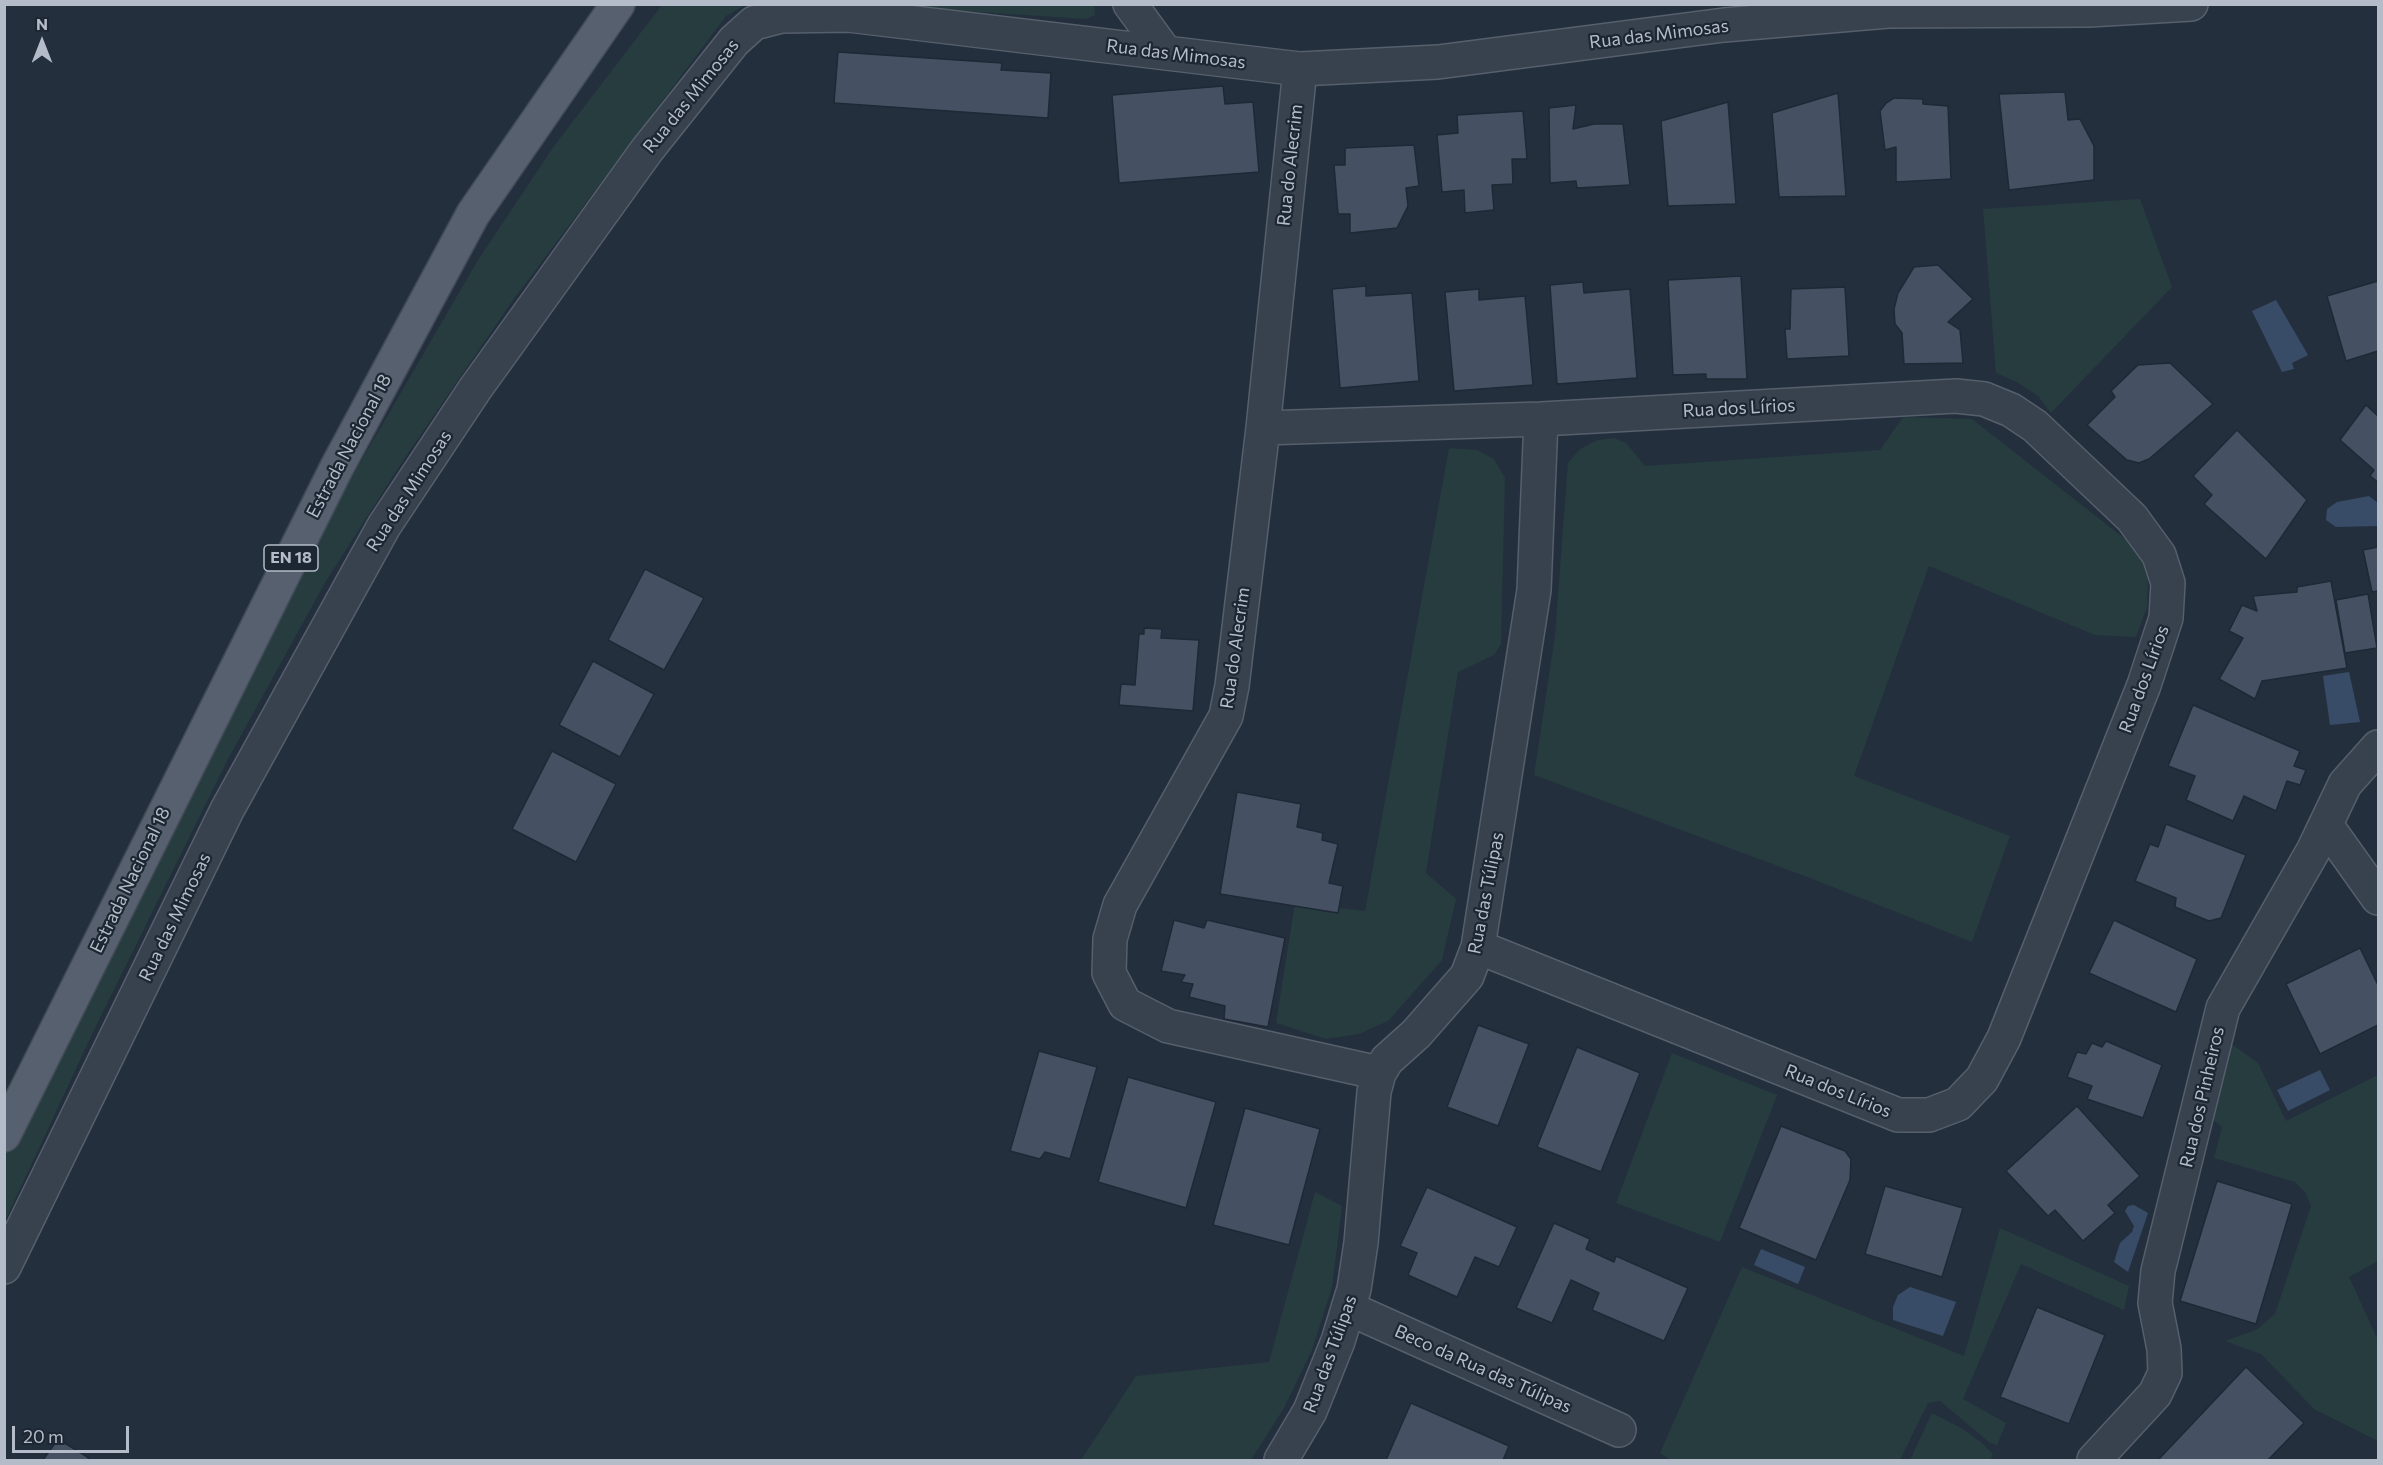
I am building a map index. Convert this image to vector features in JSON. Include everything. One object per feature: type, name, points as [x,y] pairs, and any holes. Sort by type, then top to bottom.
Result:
[{"type":"main road","name":"Estrada Nacional 18","points":[[4,1135],[337,467],[473,214],[618,4]]},
{"type":"street","points":[[1130,4],[1165,52]]},
{"type":"street","name":"Rua das Mimosas","points":[[4,1267],[227,810],[384,525],[475,389],[647,150],[734,41],[754,23],[781,16],[848,15],[1300,69],[1438,62],[1725,25],[1888,11],[2089,10],[2191,4]]},
{"type":"street","name":"Rua do Alecrim","points":[[1300,69],[1263,428],[1232,687],[1226,716],[1120,905],[1110,939],[1109,973],[1125,1004],[1168,1026],[1380,1073]]},
{"type":"street","name":"Rua dos Lírios","points":[[1263,428],[1541,419],[1956,396],[1984,399],[2011,410],[2035,426],[2132,518],[2159,555],[2168,583],[2166,618],[2144,685],[2004,1038],[1983,1078],[1958,1104],[1929,1115],[1899,1115],[1478,947]]},
{"type":"street","name":"Rua das Túlipas","points":[[1281,1461],[1310,1412],[1338,1341],[1348,1308],[1361,1243],[1374,1092],[1380,1073],[1388,1060],[1416,1034],[1467,976],[1478,947],[1534,590],[1541,419]]},
{"type":"street","name":"Rua dos Pinheiros","points":[[2094,1461],[2154,1394],[2165,1372],[2164,1348],[2156,1303],[2158,1271],[2223,1008],[2326,825],[2345,784],[2379,747]]},
{"type":"street","points":[[2326,825],[2379,898]]},
{"type":"street","name":"Beco da Rua das Túlipas","points":[[1348,1308],[1619,1430]]},
{"type":"green space","points":[[1094,4],[1095,15],[1086,19],[870,5]]},
{"type":"green space","points":[[662,5],[745,5],[726,16],[513,300],[404,459],[326,581],[228,759],[95,1028],[5,1221],[5,1154],[332,511],[478,260],[554,146]]},
{"type":"green space","points":[[2140,199],[2172,287],[2051,413],[2038,396],[2017,382],[1996,373],[1983,209]]},
{"type":"green space","points":[[1903,417],[1972,419],[2138,549],[2148,579],[2147,607],[2136,637],[2095,635],[1929,566],[1854,776],[2010,836],[1972,942],[1810,878],[1534,775],[1555,635],[1568,463],[1580,449],[1598,440],[1614,438],[1626,443],[1645,466],[1880,450]]},
{"type":"green space","points":[[1449,448],[1477,450],[1494,459],[1505,478],[1501,644],[1494,655],[1458,672],[1426,873],[1456,899],[1442,960],[1388,1021],[1359,1034],[1326,1039],[1276,1023],[1295,903],[1365,911]]},
{"type":"green space","points":[[2229,1042],[2258,1063],[2286,1121],[2378,1075],[2378,1261],[2349,1277],[2378,1340],[2378,1441],[2314,1409],[2261,1354],[2225,1341],[2256,1330],[2275,1314],[2311,1206],[2305,1192],[2295,1182],[2214,1158],[2222,1127],[2211,1118]]},
{"type":"green space","points":[[1672,1053],[1777,1095],[1720,1242],[1616,1203]]},
{"type":"green space","points":[[1315,1192],[1342,1206],[1332,1288],[1312,1350],[1284,1408],[1251,1460],[1081,1460],[1136,1376],[1269,1362]]},
{"type":"green space","points":[[2000,1228],[2129,1286],[2124,1310],[2021,1264],[1963,1399],[2006,1423],[1997,1445],[1989,1442],[1940,1401],[1928,1403],[1900,1460],[1671,1460],[1660,1453],[1742,1267],[1964,1356]]},
{"type":"green space","points":[[1932,1413],[1963,1429],[1982,1443],[1993,1454],[1990,1460],[1910,1460]]},
{"type":"water","points":[[2276,300],[2308,355],[2292,363],[2294,369],[2282,372],[2252,311]]},
{"type":"water","points":[[2369,496],[2378,503],[2377,526],[2336,527],[2326,520],[2327,509],[2337,502]]},
{"type":"water","points":[[2349,672],[2360,722],[2330,725],[2323,676]]},
{"type":"water","points":[[2320,1070],[2330,1090],[2288,1111],[2277,1090]]},
{"type":"water","points":[[2134,1205],[2148,1213],[2128,1272],[2114,1262],[2120,1243],[2132,1232],[2134,1226],[2125,1211],[2128,1206]]},
{"type":"water","points":[[1761,1249],[1805,1267],[1798,1284],[1754,1265]]},
{"type":"water","points":[[1910,1287],[1956,1302],[1943,1336],[1893,1320],[1893,1307],[1898,1295]]},
{"type":"building","points":[[838,52],[1002,63],[1001,70],[1051,73],[1048,118],[834,103]]},
{"type":"building","points":[[1223,86],[1225,104],[1253,102],[1259,172],[1119,183],[1112,95]]},
{"type":"building","points":[[2065,92],[2068,120],[2080,119],[2094,146],[2094,180],[2009,190],[1999,94]]},
{"type":"building","points":[[1838,93],[1846,196],[1779,197],[1772,113]]},
{"type":"building","points":[[1894,98],[1923,99],[1923,104],[1948,106],[1951,179],[1896,182],[1896,147],[1885,150],[1880,111]]},
{"type":"building","points":[[1728,102],[1736,204],[1668,206],[1661,121]]},
{"type":"building","points":[[1576,105],[1573,129],[1594,124],[1623,124],[1630,185],[1577,188],[1576,181],[1550,183],[1549,108]]},
{"type":"building","points":[[1523,111],[1527,159],[1512,159],[1513,184],[1492,185],[1494,210],[1465,213],[1464,190],[1442,192],[1437,135],[1458,133],[1457,115]]},
{"type":"building","points":[[1414,145],[1419,186],[1406,188],[1408,206],[1397,228],[1350,233],[1350,214],[1338,214],[1334,165],[1345,165],[1345,148]]},
{"type":"building","points":[[1938,265],[1973,299],[1948,322],[1960,330],[1963,363],[1904,364],[1902,333],[1895,324],[1894,309],[1898,293],[1914,267]]},
{"type":"building","points":[[1741,276],[1747,379],[1706,379],[1706,374],[1673,375],[1668,280]]},
{"type":"building","points":[[2378,281],[2378,351],[2346,361],[2327,296]]},
{"type":"building","points":[[1583,282],[1584,293],[1630,289],[1637,378],[1557,384],[1550,285]]},
{"type":"building","points":[[1366,286],[1366,296],[1412,293],[1419,381],[1340,388],[1332,289]]},
{"type":"building","points":[[1845,287],[1849,356],[1787,359],[1785,329],[1790,329],[1791,289]]},
{"type":"building","points":[[1479,289],[1479,300],[1525,296],[1533,385],[1454,391],[1445,292]]},
{"type":"building","points":[[2170,363],[2213,404],[2149,459],[2139,463],[2127,460],[2087,425],[2115,397],[2111,391],[2138,365]]},
{"type":"building","points":[[2366,405],[2378,416],[2378,482],[2370,476],[2374,470],[2340,440]]},
{"type":"building","points":[[2237,430],[2307,500],[2266,559],[2204,504],[2212,495],[2193,476]]},
{"type":"building","points":[[2378,547],[2378,591],[2372,592],[2363,550]]},
{"type":"building","points":[[645,569],[704,598],[664,670],[608,640]]},
{"type":"building","points":[[2331,581],[2347,668],[2262,681],[2255,699],[2219,679],[2243,638],[2229,631],[2242,605],[2257,611],[2253,596],[2297,592],[2297,587]]},
{"type":"building","points":[[2368,594],[2377,648],[2345,653],[2336,600]]},
{"type":"building","points":[[1144,628],[1162,629],[1161,638],[1199,640],[1193,711],[1119,705],[1121,684],[1135,685],[1139,634],[1144,634]]},
{"type":"building","points":[[593,661],[654,694],[620,757],[559,725]]},
{"type":"building","points":[[2193,705],[2300,751],[2294,766],[2306,770],[2300,785],[2287,781],[2276,811],[2244,796],[2233,821],[2186,800],[2195,776],[2168,766]]},
{"type":"building","points":[[552,751],[616,784],[576,862],[512,829]]},
{"type":"building","points":[[1237,792],[1301,804],[1297,827],[1323,833],[1322,840],[1338,844],[1329,883],[1343,886],[1338,913],[1220,894]]},
{"type":"building","points":[[2166,824],[2246,855],[2221,918],[2209,921],[2175,907],[2176,898],[2135,881],[2150,844],[2158,847]]},
{"type":"building","points":[[1174,920],[1204,928],[1207,920],[1285,938],[1268,1027],[1224,1019],[1225,1006],[1189,997],[1193,984],[1181,982],[1185,975],[1161,971]]},
{"type":"building","points":[[2114,920],[2197,959],[2176,1012],[2089,973]]},
{"type":"building","points":[[2360,948],[2378,985],[2378,1025],[2320,1054],[2286,984]]},
{"type":"building","points":[[1478,1025],[1529,1044],[1498,1126],[1447,1107]]},
{"type":"building","points":[[2106,1041],[2162,1065],[2143,1118],[2087,1099],[2092,1086],[2067,1077],[2077,1052],[2086,1054],[2092,1043],[2102,1047]]},
{"type":"building","points":[[1577,1047],[1640,1073],[1601,1172],[1537,1147]]},
{"type":"building","points":[[1039,1051],[1097,1067],[1070,1159],[1045,1152],[1040,1159],[1010,1151]]},
{"type":"building","points":[[1128,1077],[1216,1102],[1186,1208],[1098,1182]]},
{"type":"building","points":[[2077,1106],[2140,1176],[2108,1205],[2115,1213],[2083,1241],[2055,1210],[2048,1216],[2006,1171]]},
{"type":"building","points":[[1245,1108],[1320,1129],[1289,1245],[1213,1225]]},
{"type":"building","points":[[1781,1126],[1845,1151],[1851,1159],[1850,1180],[1816,1260],[1739,1228]]},
{"type":"building","points":[[2217,1181],[2292,1204],[2256,1324],[2180,1301]]},
{"type":"building","points":[[1885,1186],[1963,1208],[1942,1277],[1865,1254]]},
{"type":"building","points":[[1427,1187],[1517,1227],[1499,1267],[1475,1257],[1457,1297],[1408,1275],[1417,1253],[1400,1246]]},
{"type":"building","points":[[1554,1223],[1590,1239],[1586,1249],[1614,1262],[1616,1256],[1688,1288],[1664,1341],[1592,1310],[1599,1293],[1571,1280],[1552,1323],[1516,1308]]},
{"type":"building","points":[[2037,1307],[2105,1335],[2069,1424],[2000,1397]]},
{"type":"building","points":[[2246,1367],[2304,1423],[2268,1460],[2158,1460]]},
{"type":"building","points":[[1411,1403],[1509,1446],[1503,1460],[1386,1460]]},
{"type":"building","points":[[58,1439],[89,1458],[87,1460],[43,1460]]}]
